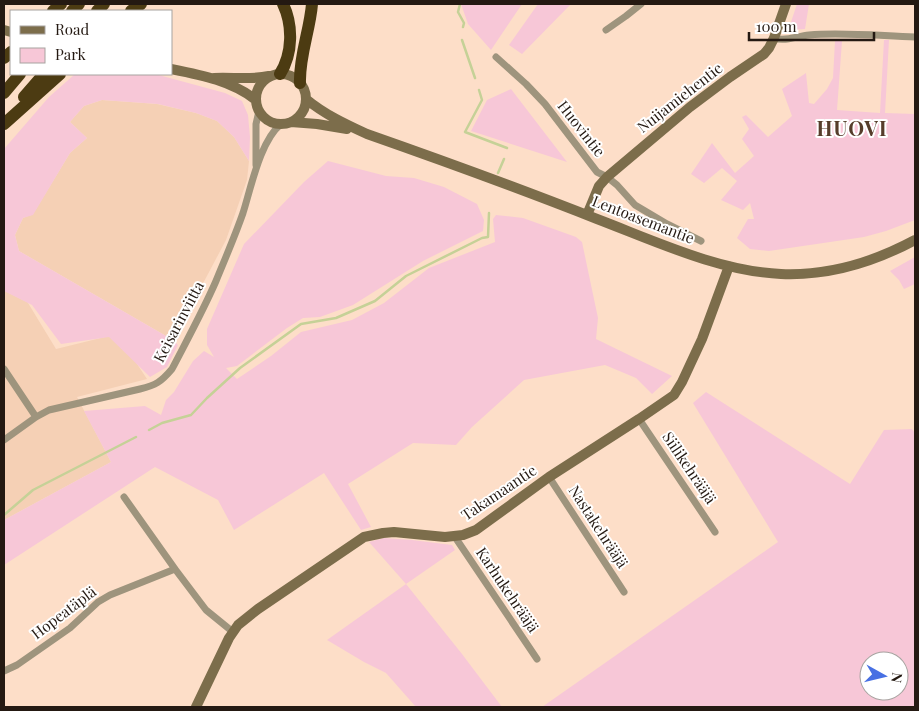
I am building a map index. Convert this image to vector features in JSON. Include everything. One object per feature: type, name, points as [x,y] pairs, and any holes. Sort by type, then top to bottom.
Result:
[{"type":"highway","points":[[275,75],[287,59],[290,34],[289,22],[282,4]]},
{"type":"highway","points":[[300,83],[301,65],[310,24],[312,4]]},
{"type":"highway","points":[[4,93],[19,75]]},
{"type":"highway","points":[[4,123],[43,75]]},
{"type":"highway","points":[[4,123],[59,75]]},
{"type":"street","points":[[606,30],[641,4]]},
{"type":"street","name":"Nuijamiehentie","points":[[587,215],[599,186],[607,177],[690,107],[730,76],[764,54],[774,38],[786,4]]},
{"type":"street","points":[[774,38],[780,40],[808,35],[833,34],[915,37]]},
{"type":"street","name":"Huovintie","points":[[496,57],[526,84],[544,104],[597,172],[607,177],[635,206],[701,241]]},
{"type":"street","points":[[172,69],[213,78],[248,94],[256,100]]},
{"type":"street","points":[[213,78],[259,78],[275,75],[285,74],[293,77],[300,83],[305,92],[305,106],[299,116],[286,123],[268,120],[264,117],[259,111],[256,100],[259,86],[266,78],[275,75]]},
{"type":"street","name":"Lentoasemantie","points":[[306,99],[321,111],[340,122],[367,134],[671,248],[729,266],[783,274],[826,271],[850,267],[883,255],[915,240]]},
{"type":"street","name":"Keisarinviitta","points":[[256,170],[256,124],[259,111]]},
{"type":"street","name":"Lentoasemantie","points":[[286,123],[317,124],[367,134]]},
{"type":"street","name":"Keisarinviitta","points":[[4,440],[49,410],[154,386],[164,379],[172,369],[215,283],[270,136],[275,129],[286,123]]},
{"type":"street","name":"Takamaantie","points":[[196,707],[238,624],[364,537],[394,532],[428,536],[455,536],[476,530],[549,477],[674,395],[702,339],[729,266]]},
{"type":"street","points":[[4,369],[36,417]]},
{"type":"street","name":"Siilikehrääjä","points":[[639,418],[715,532]]},
{"type":"street","name":"Nastakehrääjä","points":[[549,477],[624,592]]},
{"type":"street","points":[[124,497],[206,610],[233,632]]},
{"type":"street","name":"Karhukehrääjä","points":[[455,536],[536,659]]},
{"type":"street","name":"Hopeatäplä","points":[[4,671],[17,665],[70,628],[101,600],[175,569]]},
{"type":"shaded area","points":[[102,100],[157,104],[196,113],[217,121],[234,137],[249,161],[247,180],[226,240],[173,340],[19,251],[15,235],[23,218],[33,214],[70,153],[87,138],[70,122],[84,106]]},
{"type":"shaded area","points":[[11,275],[56,349],[117,334],[147,379],[77,397],[111,462],[4,520],[4,280]]},
{"type":"green space","points":[[461,4],[522,4],[491,50],[468,24]]},
{"type":"green space","points":[[538,4],[571,4],[522,54],[509,45]]},
{"type":"green space","points":[[797,4],[809,4],[805,29],[790,30],[789,28]]},
{"type":"green space","points":[[884,40],[889,40],[885,113],[915,114],[915,220],[864,237],[769,251],[750,249],[737,238],[748,219],[754,219],[750,203],[743,210],[721,200],[737,181],[722,168],[704,183],[691,174],[712,143],[735,173],[754,156],[742,139],[749,129],[742,117],[746,115],[768,137],[792,116],[782,89],[806,73],[809,103],[814,104],[827,89],[833,78],[835,41],[842,41],[837,110],[880,113]]},
{"type":"green space","points":[[74,75],[159,75],[225,93],[242,101],[248,115],[250,137],[249,161],[234,137],[217,121],[196,113],[158,104],[102,100],[84,106],[70,122],[87,138],[70,153],[33,215],[23,218],[15,235],[19,251],[173,340],[178,345],[167,367],[150,377],[109,337],[61,344],[32,305],[4,291],[4,149],[49,97]]},
{"type":"green space","points":[[511,89],[567,162],[471,131],[487,100]]},
{"type":"green space","points":[[328,161],[386,176],[414,178],[444,187],[477,204],[484,220],[483,231],[423,261],[353,305],[320,317],[303,318],[237,366],[226,368],[237,379],[271,356],[301,332],[352,320],[384,303],[429,268],[495,242],[493,219],[496,215],[523,218],[576,237],[582,242],[598,318],[596,339],[672,376],[652,394],[636,378],[605,365],[524,380],[472,427],[456,445],[413,443],[348,484],[371,527],[361,530],[324,473],[234,530],[218,500],[155,467],[4,565],[4,520],[111,462],[84,411],[145,406],[161,415],[166,400],[174,392],[193,361],[204,351],[214,357],[207,345],[207,329],[244,244],[304,182]]},
{"type":"green space","points":[[915,257],[915,284],[904,289],[899,280],[890,271]]},
{"type":"green space","points":[[706,392],[850,484],[884,430],[912,429],[915,433],[915,707],[542,707],[778,542],[693,403]]},
{"type":"green space","points":[[384,538],[452,545],[455,550],[406,584],[369,542]]},
{"type":"green space","points":[[406,584],[502,707],[416,707],[386,673],[327,640]]},
{"type":"waterway","points":[[460,4],[458,12],[464,23],[463,27]]},
{"type":"waterway","points":[[462,40],[475,78]]},
{"type":"waterway","points":[[479,90],[482,100],[465,132],[507,148]]},
{"type":"waterway","points":[[498,173],[504,159]]},
{"type":"waterway","points":[[149,430],[162,423],[191,415],[240,368],[301,324],[336,318],[375,301],[406,276],[482,238],[488,237],[489,213]]},
{"type":"waterway","points":[[4,515],[33,490],[136,437]]},
{"type":"district","name":"HUOVI","points":[[852,129]]}]
